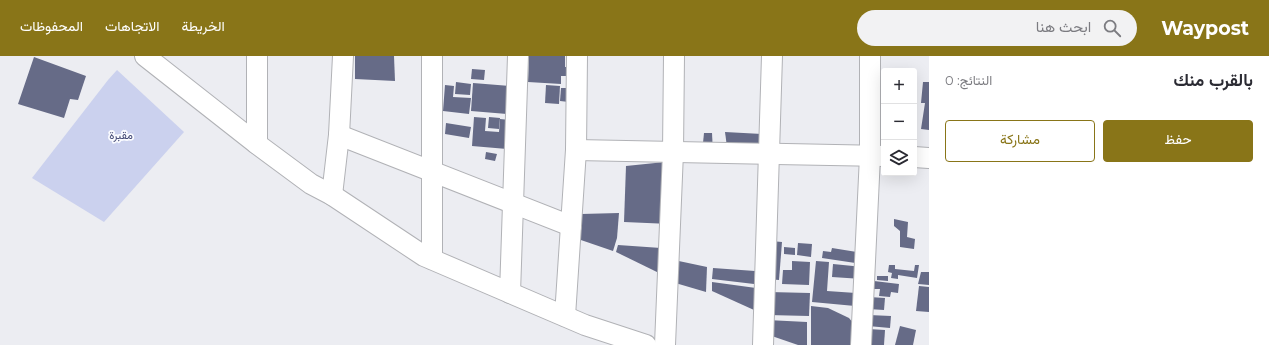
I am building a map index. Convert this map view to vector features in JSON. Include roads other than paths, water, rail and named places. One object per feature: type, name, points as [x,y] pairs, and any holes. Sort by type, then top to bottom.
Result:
[{"type":"street","points":[[257,56],[257,144]]},
{"type":"street","points":[[332,195],[339,135],[343,56]]},
{"type":"street","points":[[432,56],[432,259]]},
{"type":"street","points":[[510,293],[518,56]]},
{"type":"street","points":[[565,316],[576,150],[577,56]]},
{"type":"street","points":[[665,345],[673,152],[674,56]]},
{"type":"street","points":[[763,345],[772,56]]},
{"type":"street","points":[[861,345],[877,156],[870,56]]},
{"type":"street","points":[[152,59],[257,144],[311,184],[332,195],[424,256],[585,325],[646,345]]},
{"type":"street","points":[[339,135],[571,226]]},
{"type":"street","points":[[576,150],[877,156]]},
{"type":"street","points":[[917,157],[929,158]]},
{"type":"park label","name":"مقبرة","points":[[121,135]]}]
